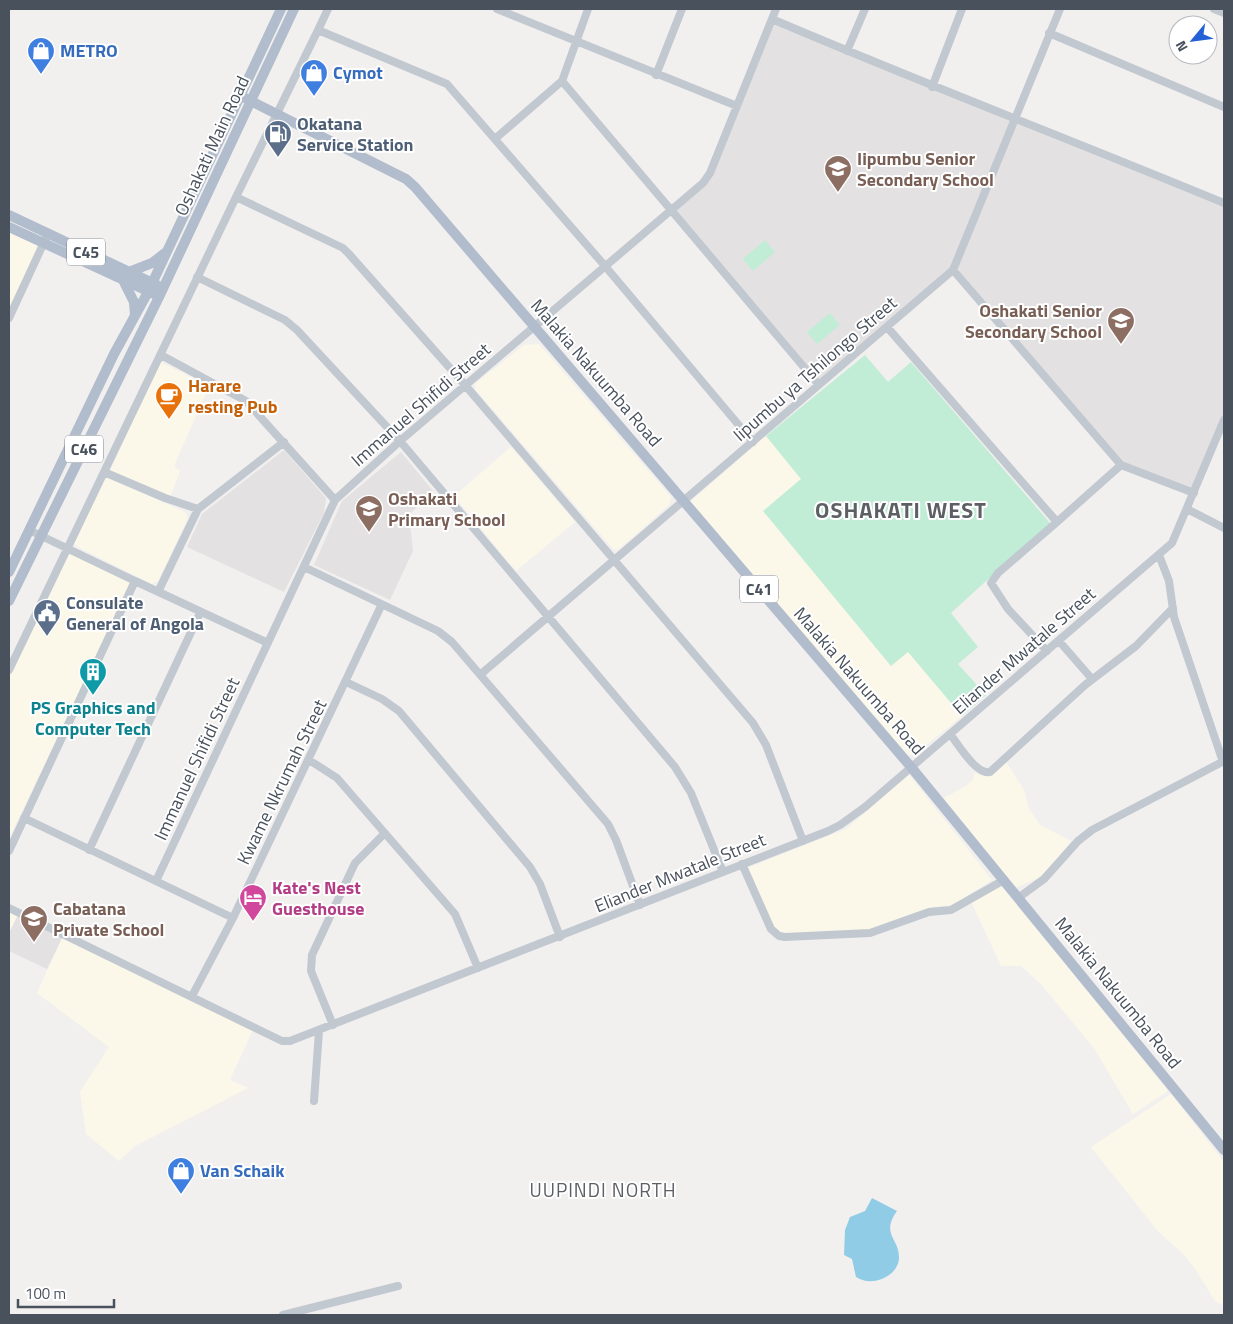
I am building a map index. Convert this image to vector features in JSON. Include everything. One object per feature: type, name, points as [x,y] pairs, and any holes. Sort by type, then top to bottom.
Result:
[{"type":"main road","name":"Oshakati Main Road","points":[[151,287],[239,95],[281,9]]},
{"type":"main road","name":"Oshakati Main Road","points":[[162,292],[294,9]]},
{"type":"main road","name":"Malakia Nakuumba Road","points":[[239,95],[411,183],[912,767],[1224,1150]]},
{"type":"main road","name":"C45","points":[[9,215],[46,239]]},
{"type":"main road","name":"C45","points":[[9,227],[46,239],[162,292]]},
{"type":"main road","points":[[134,317],[134,302],[126,276],[152,263],[167,252]]},
{"type":"main road","name":"C46","points":[[9,572],[114,354],[151,287]]},
{"type":"main road","name":"C46","points":[[9,602],[162,292]]},
{"type":"street","points":[[9,670],[197,276],[328,9]]},
{"type":"street","points":[[498,9],[656,75],[737,106]]},
{"type":"street","points":[[496,138],[562,81],[588,9]]},
{"type":"street","points":[[656,75],[682,9]]},
{"type":"street","name":"Immanuel Shifidi Street","points":[[156,881],[335,500],[400,441],[707,179],[776,9]]},
{"type":"street","points":[[847,51],[865,9]]},
{"type":"street","points":[[932,87],[962,9]]},
{"type":"street","name":"Iipumbu ya Tshilongo Street","points":[[481,674],[953,270],[1060,9]]},
{"type":"street","points":[[1214,9],[1224,13]]},
{"type":"street","points":[[772,19],[932,87],[1015,118],[1224,203]]},
{"type":"street","points":[[318,30],[441,80],[496,138],[753,442]]},
{"type":"street","points":[[1049,33],[1224,107]]},
{"type":"street","points":[[562,81],[819,385]]},
{"type":"street","points":[[236,197],[343,248],[465,385],[762,734],[803,841]]},
{"type":"street","points":[[9,318],[46,239]]},
{"type":"street","points":[[953,270],[1121,465],[1194,493]]},
{"type":"street","points":[[197,276],[291,324],[400,441],[684,778],[723,872]]},
{"type":"street","points":[[887,327],[1057,522]]},
{"type":"street","points":[[160,355],[240,396],[335,500]]},
{"type":"street","name":"Eliander Mwatale Street","points":[[9,908],[282,1041],[290,1041],[803,841],[840,825],[912,767],[1172,543],[1224,420]]},
{"type":"street","points":[[158,592],[198,509],[284,442]]},
{"type":"street","points":[[1047,651],[1008,609],[991,583],[998,573],[1121,465]]},
{"type":"street","points":[[104,472],[198,509]]},
{"type":"street","points":[[1187,509],[1224,528]]},
{"type":"street","points":[[29,530],[136,580],[200,613],[268,643]]},
{"type":"street","points":[[1018,898],[1044,879],[1078,841],[1092,830],[1224,761],[1173,608],[1169,580],[1159,555]]},
{"type":"street","points":[[304,567],[446,636],[481,674],[608,824],[616,840],[640,905]]},
{"type":"street","points":[[9,851],[136,580]]},
{"type":"street","name":"Kwame Nkrumah Street","points":[[192,996],[233,918],[381,606]]},
{"type":"street","points":[[950,734],[973,764],[981,771],[990,772],[1092,679],[1136,646],[1173,608]]},
{"type":"street","points":[[89,850],[200,613]]},
{"type":"street","points":[[1059,641],[1092,679]]},
{"type":"street","points":[[346,682],[382,699],[399,712],[530,867],[540,884],[560,936]]},
{"type":"street","points":[[309,760],[336,778],[455,914],[478,968]]},
{"type":"street","points":[[24,818],[233,918]]},
{"type":"street","points":[[333,1025],[311,972],[312,955],[355,863],[385,833]]},
{"type":"street","points":[[742,864],[771,929],[779,936],[785,938],[870,933],[928,912],[951,910],[1004,880]]},
{"type":"street","points":[[314,1100],[319,1031]]},
{"type":"street","points":[[283,1315],[398,1286]]},
{"type":"shaded area","points":[[772,19],[1224,203],[1224,420],[1194,493],[1121,465],[953,271],[819,385],[670,211],[703,183]]},
{"type":"shaded area","points":[[9,227],[44,244],[9,318]]},
{"type":"shaded area","points":[[539,344],[671,497],[669,505],[619,549],[614,550],[475,389],[475,384],[524,345]]},
{"type":"shaded area","points":[[160,362],[209,386],[174,466],[180,471],[170,497],[110,471]]},
{"type":"shaded area","points":[[766,436],[801,479],[764,511],[891,666],[908,651],[962,716],[914,755],[908,755],[690,502]]},
{"type":"shaded area","points":[[511,447],[575,522],[516,571],[454,496]]},
{"type":"shaded area","points":[[284,450],[326,498],[324,513],[284,592],[187,547],[202,514]]},
{"type":"shaded area","name":"Oshakati Primary School","points":[[401,452],[433,491],[409,515],[413,551],[390,600],[314,565],[342,501]]},
{"type":"shaded area","points":[[106,477],[185,512],[188,518],[158,581],[152,584],[76,546],[74,543]]},
{"type":"shaded area","points":[[69,552],[132,582],[9,838],[9,678]]},
{"type":"shaded area","points":[[1006,762],[1024,790],[1029,809],[1040,825],[1071,841],[1043,876],[1015,888],[944,798],[966,786],[973,780],[974,773],[985,776],[992,774]]},
{"type":"shaded area","points":[[909,775],[992,880],[952,905],[932,907],[851,936],[775,933],[745,869],[846,829]]},
{"type":"shaded area","points":[[999,883],[1168,1091],[1133,1114],[1094,1048],[1041,984],[1021,966],[1001,966],[970,899]]},
{"type":"shaded area","points":[[9,908],[19,913],[9,933]]},
{"type":"shaded area","name":"Cabatana Private School","points":[[19,913],[64,934],[47,969],[9,951],[9,933]]},
{"type":"shaded area","points":[[64,934],[254,1027],[230,1080],[248,1088],[135,1146],[119,1161],[86,1134],[80,1092],[109,1047],[37,993]]},
{"type":"shaded area","points":[[1171,1094],[1224,1162],[1224,1306],[1215,1301],[1196,1270],[1184,1255],[1157,1230],[1091,1147]]},
{"type":"green space","points":[[765,240],[775,252],[753,271],[743,259]]},
{"type":"green space","points":[[830,313],[840,325],[817,344],[807,332]]},
{"type":"green space","points":[[865,355],[888,382],[911,362],[1050,523],[951,613],[978,647],[958,664],[986,695],[962,716],[908,652],[891,666],[763,511],[801,479],[766,436]]},
{"type":"water","points":[[872,1198],[897,1211],[892,1219],[890,1231],[899,1252],[899,1259],[897,1266],[888,1276],[875,1281],[868,1281],[856,1277],[852,1259],[844,1255],[845,1230],[850,1217],[865,1211]]},
{"type":"place","name":"METRO","points":[[41,75]]},
{"type":"place","name":"Cymot","points":[[314,97]]},
{"type":"place","name":"Okatana Service Station","points":[[278,158]]},
{"type":"place","name":"Iipumbu Senior Secondary School","points":[[838,193]]},
{"type":"place","name":"Oshakati Senior Secondary School","points":[[1121,345]]},
{"type":"place","name":"Harare resting Pub","points":[[169,420]]},
{"type":"place","name":"Oshakati Primary School","points":[[369,533]]},
{"type":"place","name":"Consulate General of Angola","points":[[47,637]]},
{"type":"place","name":"PS Graphics and Computer Tech","points":[[93,696]]},
{"type":"place","name":"Kate's Nest Guesthouse","points":[[253,922]]},
{"type":"place","name":"Cabatana Private School","points":[[34,943]]},
{"type":"place","name":"Van Schaik","points":[[181,1195]]},
{"type":"district","name":"OSHAKATI WEST","points":[[901,510]]},
{"type":"district","name":"UUPINDI NORTH","points":[[603,1190]]}]
